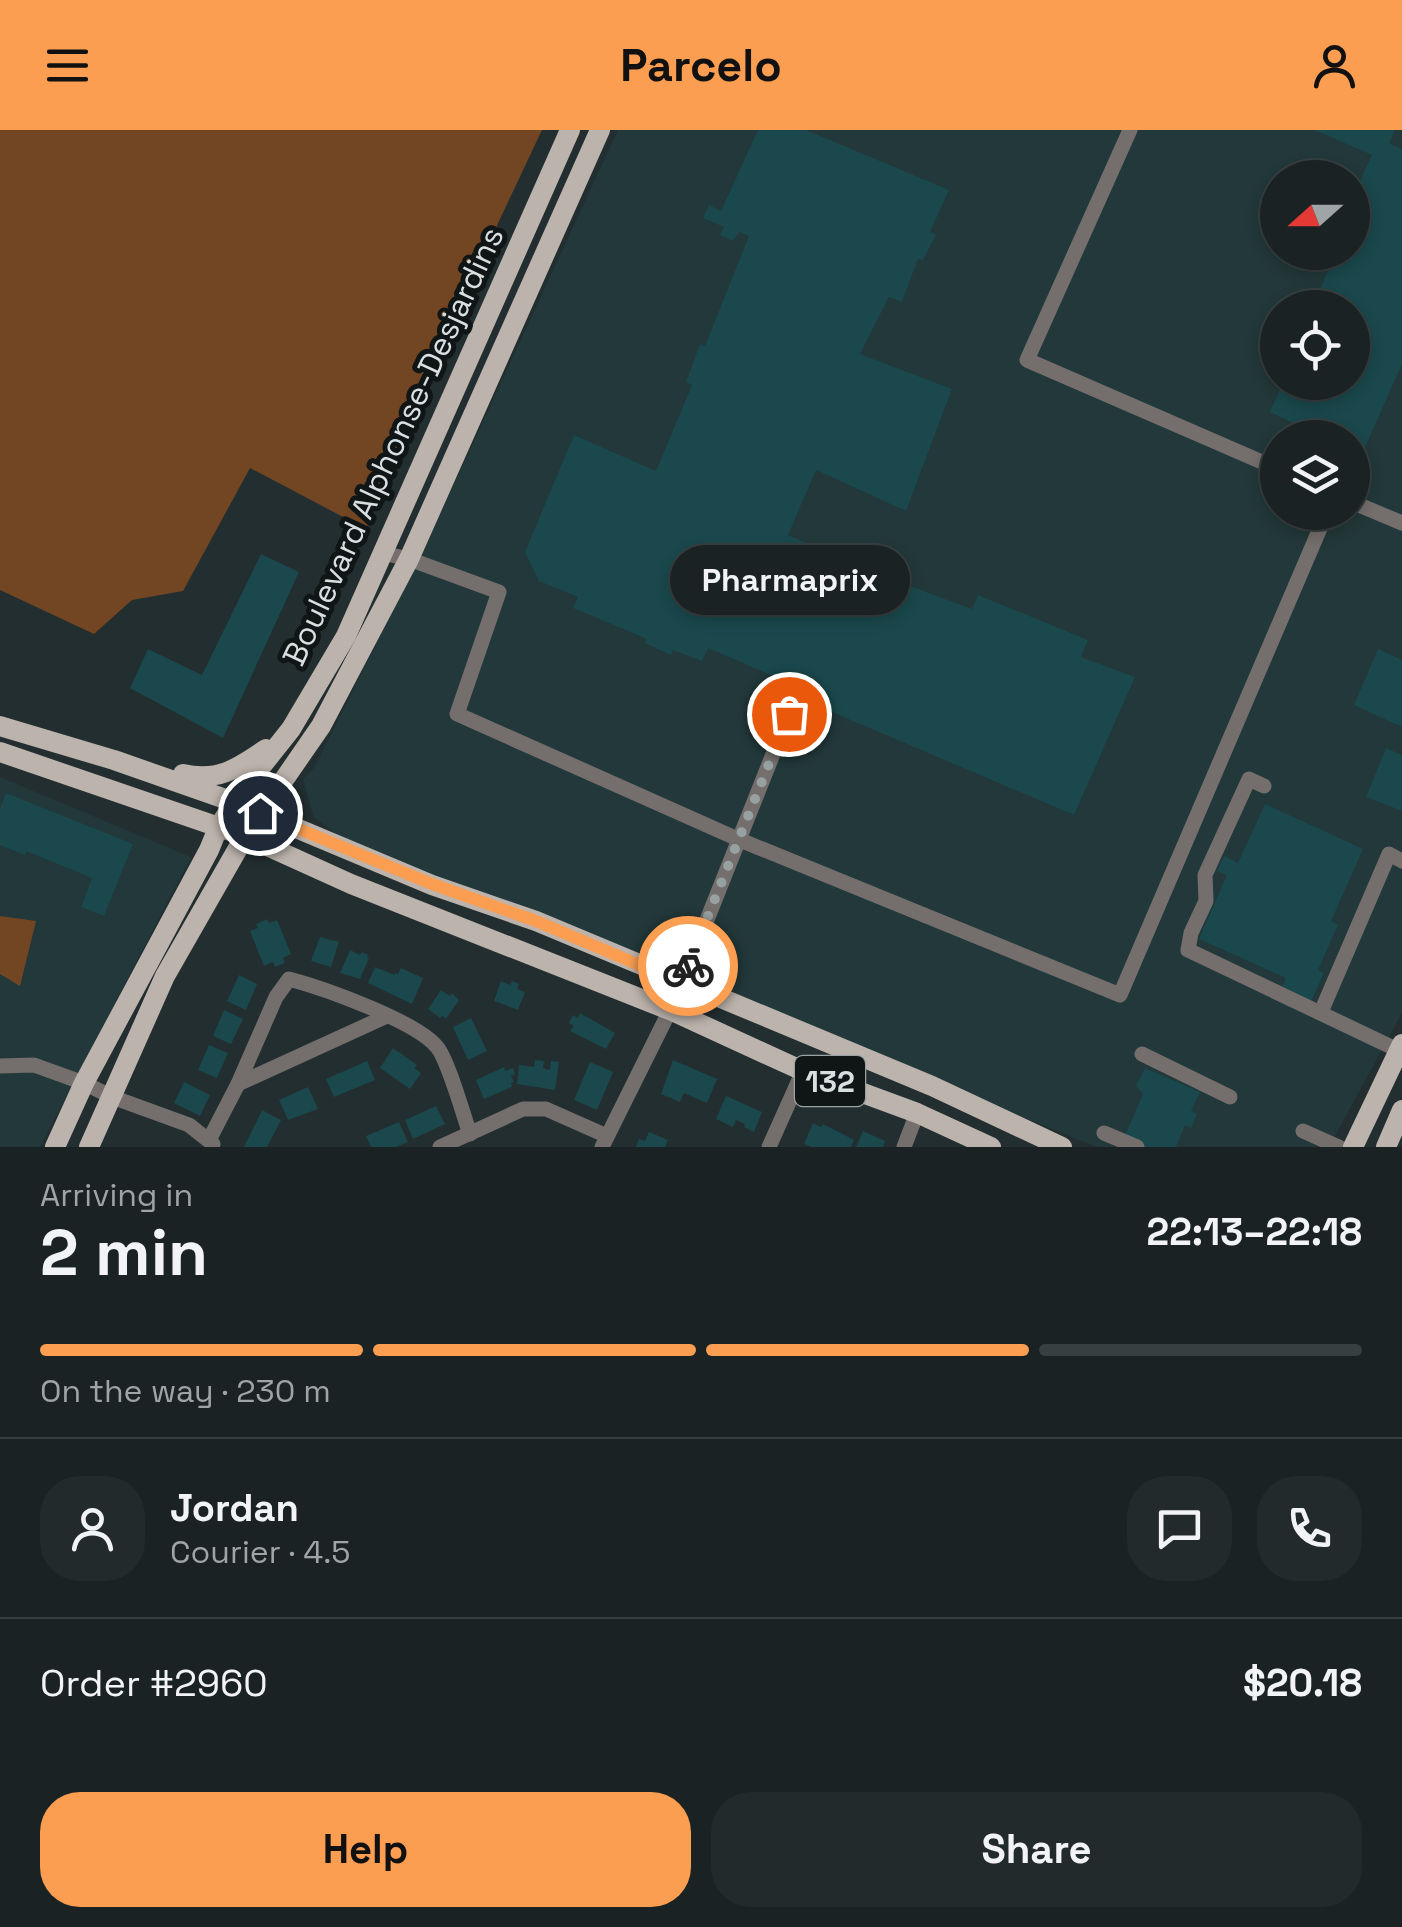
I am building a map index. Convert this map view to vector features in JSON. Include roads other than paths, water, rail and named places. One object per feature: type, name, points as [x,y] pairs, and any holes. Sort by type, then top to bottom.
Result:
[{"type":"main road","name":"Boulevard Alphonse-Desjardins","points":[[55,1147],[84,1083],[218,828],[292,729],[346,636],[570,130]]},
{"type":"main road","name":"Boulevard Alphonse-Desjardins","points":[[89,1147],[165,976],[245,836],[321,726],[409,559],[600,130]]},
{"type":"main road","name":"132","points":[[0,726],[234,802],[432,884],[550,926],[932,1086],[1062,1147]]},
{"type":"main road","points":[[114,760],[201,778],[214,777],[248,762],[292,729]]},
{"type":"main road","name":"132","points":[[0,752],[245,836],[351,884],[672,1011],[803,1071],[991,1147]]},
{"type":"main road","points":[[1354,1147],[1401,1049]]},
{"type":"main road","points":[[1386,1147],[1401,1113]]},
{"type":"street","points":[[1126,131],[1027,360],[1260,461]]},
{"type":"street","points":[[1370,510],[1402,523]]},
{"type":"street","points":[[382,553],[498,592],[458,714],[740,840],[1120,996],[1319,530]]},
{"type":"street","points":[[440,1147],[524,1109],[546,1109],[604,1141],[684,984],[789,714]]},
{"type":"street","points":[[1264,786],[1249,779],[1205,875],[1206,901],[1188,950],[1401,1049]]},
{"type":"street","points":[[1320,1012],[1388,854],[1402,861]]},
{"type":"street","points":[[0,1066],[34,1065],[84,1083],[189,1125],[212,1143],[276,997],[289,979],[422,1032],[440,1049],[470,1134]]},
{"type":"street","points":[[238,1084],[386,1016]]},
{"type":"street","points":[[1142,1054],[1230,1097]]},
{"type":"street","points":[[769,1147],[803,1071]]},
{"type":"street","points":[[904,1147],[916,1114]]},
{"type":"street","points":[[1304,1131],[1339,1147]]},
{"type":"street","points":[[1104,1133],[1137,1147]]},
{"type":"place","name":"Pharmaprix","points":[[789,714]]}]
